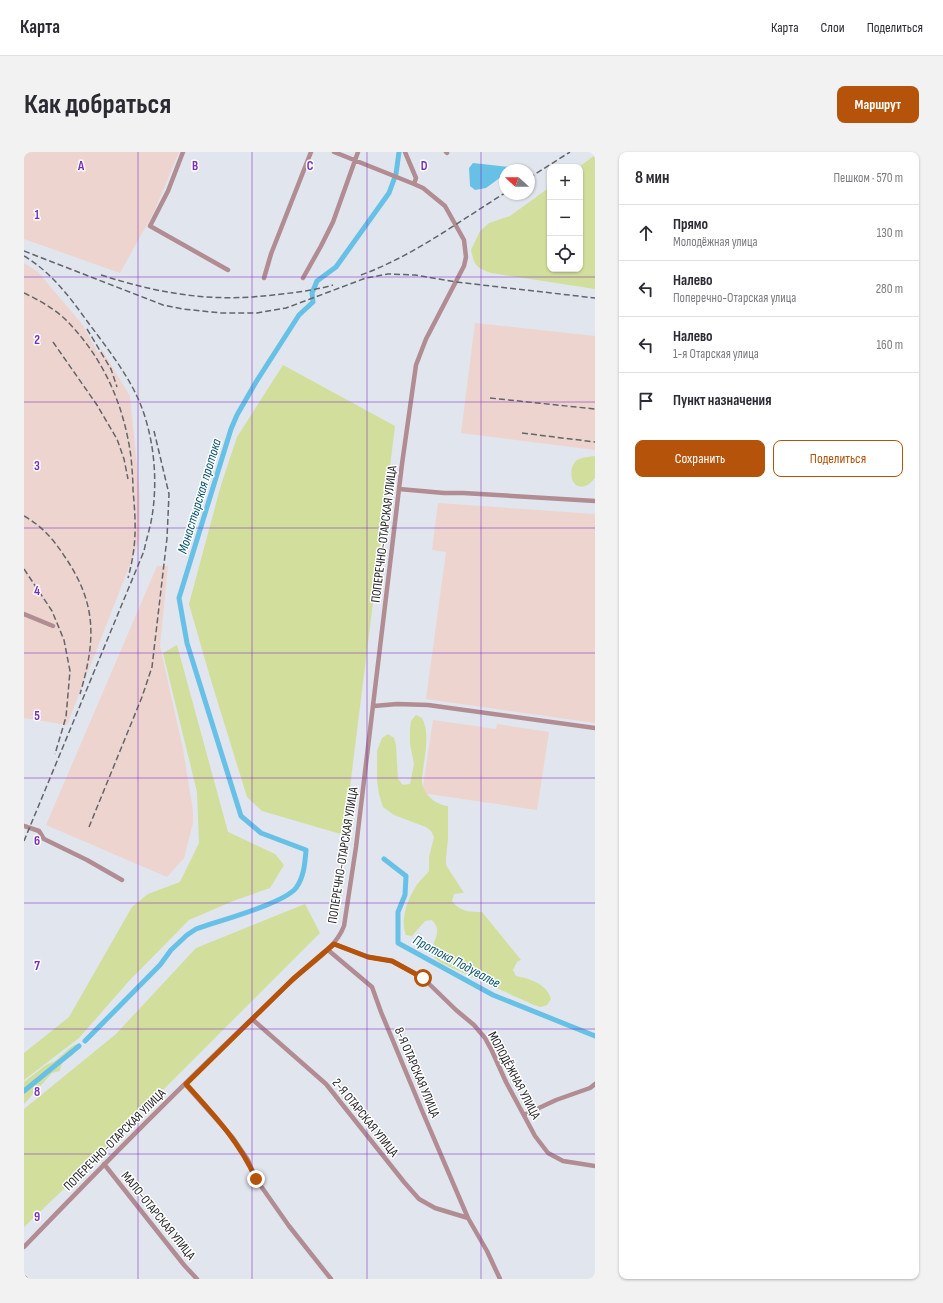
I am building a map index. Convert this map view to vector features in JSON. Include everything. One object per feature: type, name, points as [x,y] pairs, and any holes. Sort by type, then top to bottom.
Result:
[{"type":"street","points":[[183,152],[168,191],[150,226],[228,270]]},
{"type":"street","points":[[264,278],[311,152]]},
{"type":"street","name":"ПОПЕРЕЧНО-ОТАРСКАЯ УЛИЦА","points":[[24,1247],[104,1164],[252,1018],[293,979],[334,944],[340,936],[344,926],[374,706],[399,489],[416,365],[426,338],[464,266],[466,257],[464,240],[444,205],[423,188],[334,152]]},
{"type":"street","points":[[303,278],[333,222],[358,152]]},
{"type":"street","points":[[405,152],[416,178],[414,184]]},
{"type":"street","points":[[399,489],[444,493],[595,501]]},
{"type":"street","points":[[24,614],[53,626]]},
{"type":"street","points":[[374,706],[397,704],[428,705],[595,728]]},
{"type":"street","points":[[24,826],[39,831],[44,839],[87,860],[122,880]]},
{"type":"street","name":"МОЛОДЁЖНАЯ УЛИЦА","points":[[334,944],[368,957],[392,961],[423,978],[474,1025],[485,1038],[506,1082],[535,1136],[548,1153],[563,1161],[595,1166]]},
{"type":"street","name":"8-Я ОТАРСКАЯ УЛИЦА","points":[[328,950],[372,987],[381,1012],[468,1218],[487,1251],[500,1279]]},
{"type":"street","name":"2-Я ОТАРСКАЯ УЛИЦА","points":[[252,1018],[326,1084],[419,1199],[435,1208],[468,1218]]},
{"type":"street","points":[[186,1084],[233,1138],[248,1160],[256,1179],[289,1226],[331,1279]]},
{"type":"street","points":[[524,1115],[556,1100],[590,1088],[595,1084]]},
{"type":"street","name":"МАЛО-ОТАРСКАЯ УЛИЦА","points":[[104,1164],[184,1265],[197,1279]]},
{"type":"shaded area","points":[[24,152],[179,152],[154,212],[120,273],[24,239]]},
{"type":"shaded area","points":[[24,263],[38,272],[82,324],[98,353],[102,350],[130,396],[140,496],[140,539],[67,725],[24,718]]},
{"type":"shaded area","points":[[475,323],[595,336],[595,450],[461,433]]},
{"type":"shaded area","points":[[438,503],[595,514],[595,723],[426,699],[446,552],[432,550]]},
{"type":"shaded area","points":[[157,566],[168,566],[160,646],[183,749],[193,811],[193,823],[184,858],[167,877],[46,825]]},
{"type":"shaded area","points":[[433,720],[496,729],[497,724],[549,732],[537,810],[422,793]]},
{"type":"green space","points":[[595,155],[595,289],[491,273],[477,266],[471,250],[480,231],[489,223],[510,216],[532,200],[535,200],[535,198],[547,189],[547,272],[583,272],[583,164]]},
{"type":"green space","points":[[283,365],[395,426],[344,835],[262,811],[247,797],[189,604],[221,485],[237,437]]},
{"type":"green space","points":[[595,456],[595,478],[585,486],[576,485],[573,481],[571,471],[575,462],[581,458]]},
{"type":"green space","points":[[177,645],[228,832],[275,854],[284,865],[270,888],[233,901],[189,920],[128,982],[79,1038],[24,1080],[24,1053],[69,1017],[132,907],[148,894],[180,882],[199,843],[197,792],[163,653]]},
{"type":"green space","points":[[416,715],[422,718],[426,730],[422,779],[423,786],[431,798],[439,804],[448,806],[446,865],[464,893],[454,894],[452,901],[455,905],[462,909],[482,912],[521,960],[517,962],[513,970],[516,976],[532,980],[541,985],[549,994],[551,999],[547,1005],[541,1007],[534,1005],[437,960],[432,952],[437,936],[437,930],[432,920],[425,921],[412,936],[406,935],[404,929],[405,911],[409,898],[416,886],[429,871],[429,857],[434,837],[431,831],[426,827],[394,815],[383,807],[377,780],[377,751],[382,738],[388,734],[394,738],[396,745],[398,779],[403,785],[410,784],[414,764],[410,744],[410,729],[411,721]]},
{"type":"green space","points":[[305,904],[320,933],[24,1227],[24,1109],[116,1034],[196,948]]},
{"type":"green space","points":[[76,1044],[74,1054],[64,1061],[60,1071],[52,1073],[24,1104],[24,1082],[46,1065],[55,1061]]},
{"type":"water","points":[[473,163],[499,166],[499,178],[486,188],[475,190],[470,186],[469,168]]},
{"type":"waterway","name":"Монастырская протока","points":[[85,1041],[160,965],[171,950],[187,935],[196,929],[249,912],[278,900],[296,888],[301,879],[305,865],[306,850],[261,833],[241,816],[187,643],[179,598],[231,429],[237,415],[256,382],[299,315],[313,302],[312,293],[317,281],[336,267],[389,193],[396,174],[399,152]]},
{"type":"waterway","name":"Протока Подувалье","points":[[384,859],[406,876],[405,895],[398,912],[398,943],[493,995],[595,1036]]},
{"type":"waterway","points":[[24,1091],[79,1046]]},
{"type":"railway","points":[[535,174],[570,152]]},
{"type":"railway","points":[[361,275],[417,248],[499,197]]},
{"type":"railway","points":[[24,251],[163,305],[183,309],[221,313],[257,313],[286,308],[366,278],[388,274],[415,275],[456,282],[595,298]]},
{"type":"railway","points":[[24,256],[43,269],[66,294],[111,353],[126,376],[138,399],[147,424],[153,452],[155,480],[151,522],[144,551],[24,841]]},
{"type":"railway","points":[[101,275],[146,288],[168,292],[234,298],[258,297],[308,291],[333,285]]},
{"type":"railway","points":[[24,293],[52,309],[67,321],[80,336],[102,367],[117,401],[128,438],[131,457],[135,513],[133,555],[128,578]]},
{"type":"railway","points":[[87,329],[111,369],[117,387]]},
{"type":"railway","points":[[53,342],[97,405],[117,439],[124,459],[128,479]]},
{"type":"railway","points":[[490,398],[595,409]]},
{"type":"railway","points":[[89,827],[142,697],[152,667],[167,538],[169,494],[154,431]]},
{"type":"railway","points":[[522,433],[595,442]]},
{"type":"railway","points":[[24,516],[42,529],[56,545],[75,574],[83,591],[88,607],[91,639],[89,656],[80,694]]},
{"type":"railway","points":[[24,569],[52,611],[64,640],[70,671],[66,717],[55,754]]},
{"type":"route","points":[[256,1179],[248,1160],[233,1138],[186,1084],[293,979],[334,944],[368,957],[392,961],[423,978]]}]
